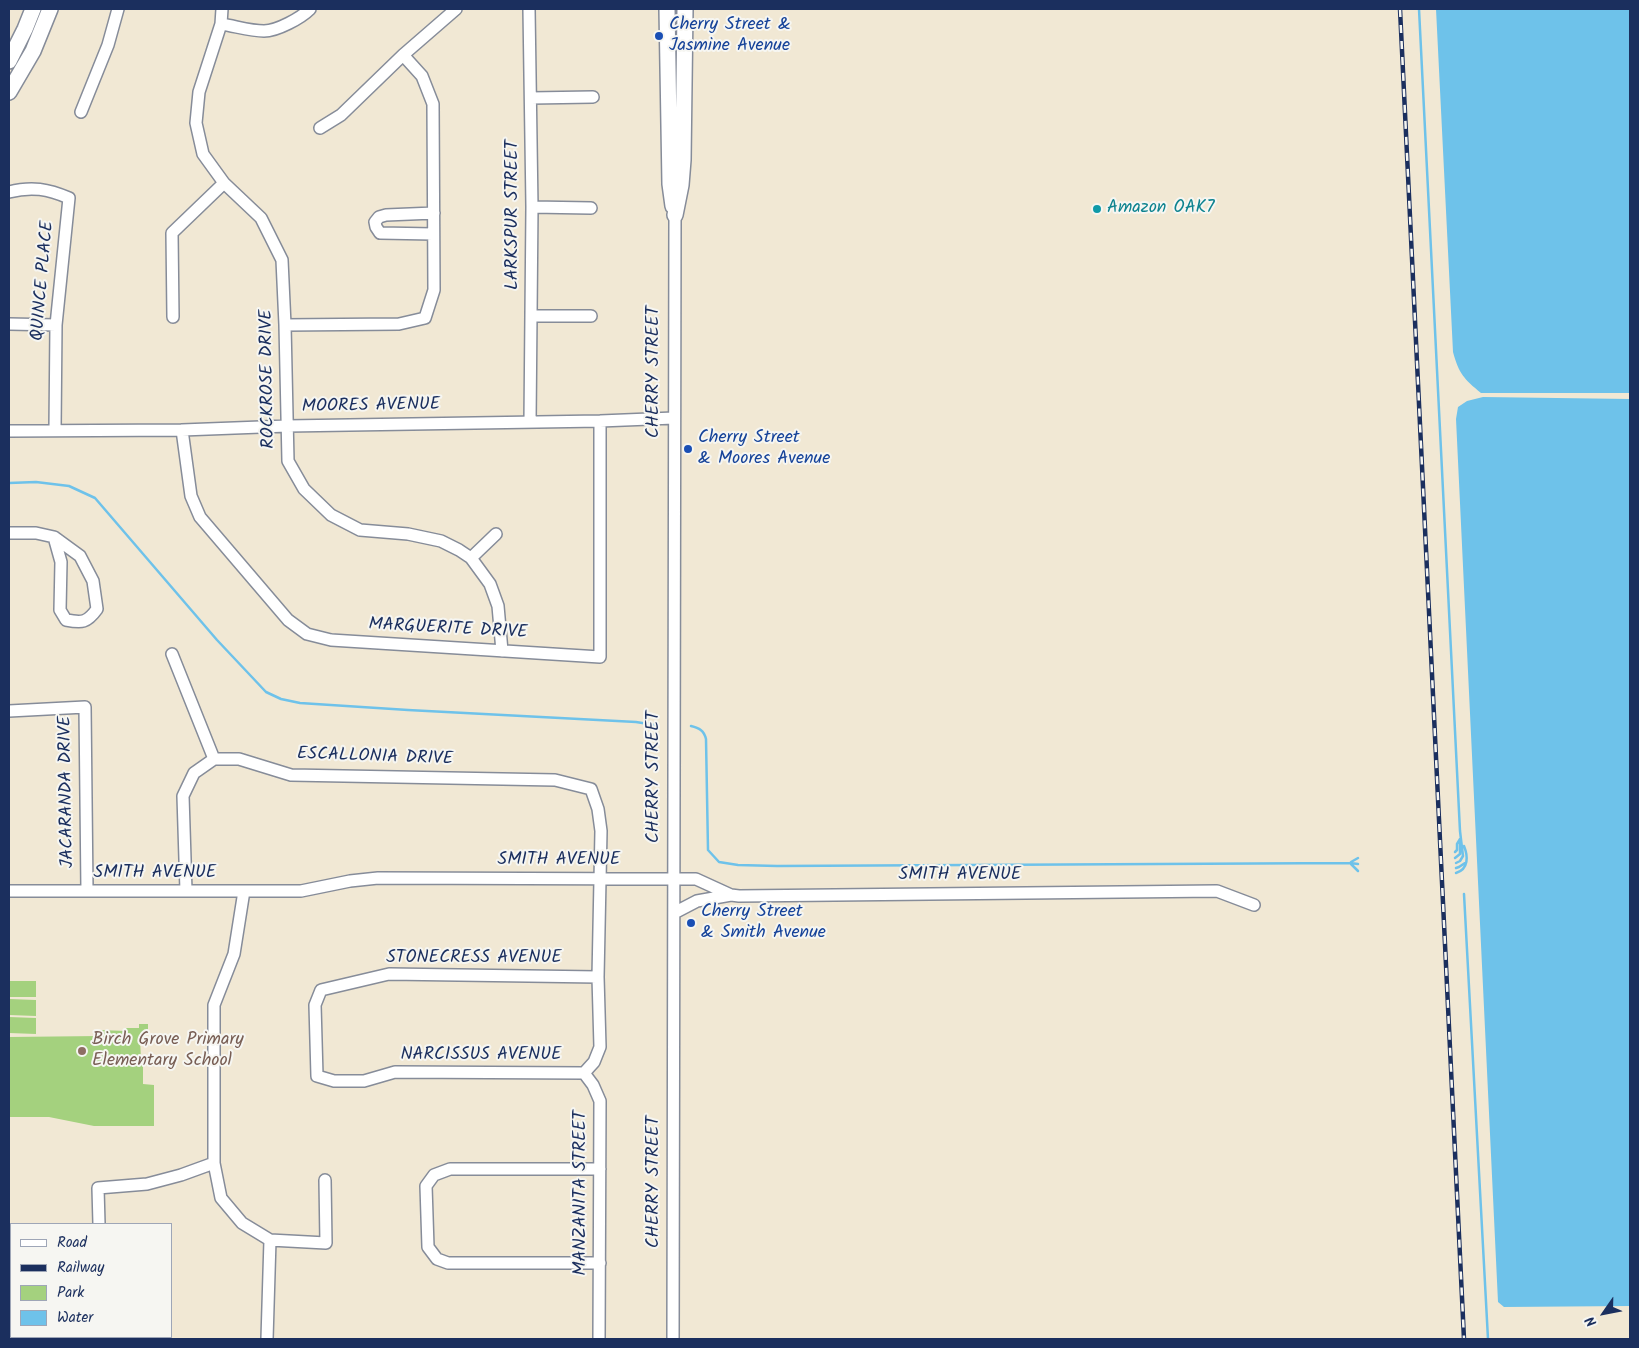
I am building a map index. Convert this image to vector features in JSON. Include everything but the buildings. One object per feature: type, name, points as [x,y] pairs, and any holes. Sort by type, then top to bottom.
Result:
[{"type":"main road","points":[[9,61],[33,9]]},
{"type":"main road","points":[[9,92],[33,51],[50,9]]},
{"type":"main road","name":"CHERRY STREET","points":[[668,9],[670,184],[675,215]]},
{"type":"main road","name":"CHERRY STREET","points":[[675,215],[682,185],[685,9]]},
{"type":"street","points":[[81,112],[108,45],[118,9]]},
{"type":"street","name":"ROCKROSE DRIVE","points":[[222,9],[221,24],[199,92],[196,123],[203,154],[224,183],[261,218],[282,260],[286,324],[288,461],[304,489],[331,515],[360,530],[408,534],[441,541],[471,558],[490,584],[498,606],[502,651]]},
{"type":"street","points":[[221,24],[265,31],[303,16],[310,9]]},
{"type":"street","points":[[320,128],[340,115],[456,9]]},
{"type":"street","name":"LARKSPUR STREET","points":[[529,9],[532,207],[530,422]]},
{"type":"street","points":[[286,324],[398,324],[425,318],[434,290],[433,104],[422,76],[403,56]]},
{"type":"street","points":[[531,98],[593,98]]},
{"type":"street","points":[[173,316],[172,233],[224,183]]},
{"type":"street","name":"QUINCE PLACE","points":[[9,192],[29,188],[52,191],[69,198],[56,325],[55,429]]},
{"type":"street","points":[[532,207],[591,208]]},
{"type":"street","points":[[433,234],[380,233],[375,222],[379,217],[386,215],[434,213]]},
{"type":"street","name":"CHERRY STREET","points":[[673,1339],[675,215]]},
{"type":"street","points":[[532,316],[591,316]]},
{"type":"street","points":[[9,324],[56,325]]},
{"type":"street","name":"MOORES AVENUE","points":[[9,431],[55,429],[182,430],[674,418]]},
{"type":"street","name":"MARGUERITE DRIVE","points":[[182,430],[191,496],[200,517],[288,620],[307,634],[331,640],[600,657],[600,421]]},
{"type":"street","points":[[9,533],[36,533],[54,537],[80,556],[92,581],[97,609],[90,619],[79,622],[66,620],[60,610],[61,562],[54,537]]},
{"type":"street","points":[[471,558],[496,534]]},
{"type":"street","points":[[172,654],[214,760],[194,773],[183,796],[186,891]]},
{"type":"street","name":"JACARANDA DRIVE","points":[[9,711],[85,707],[87,891]]},
{"type":"street","name":"ESCALLONIA DRIVE","points":[[214,760],[239,759],[292,774],[555,780],[590,789],[598,809],[601,831],[600,878]]},
{"type":"street","name":"SMITH AVENUE","points":[[9,891],[301,890],[378,878],[696,879],[731,895],[1217,891],[1254,905]]},
{"type":"street","points":[[584,1073],[594,1062],[600,1048],[598,976],[600,878]]},
{"type":"street","points":[[244,891],[234,954],[214,1006],[214,1163],[221,1198],[242,1223],[270,1240],[326,1243],[326,1180]]},
{"type":"street","points":[[674,913],[697,901],[731,895]]},
{"type":"street","name":"STONECRESS AVENUE","points":[[321,990],[389,974],[598,976]]},
{"type":"street","name":"NARCISSUS AVENUE","points":[[321,990],[315,1005],[317,1076],[334,1081],[364,1081],[395,1072],[584,1073]]},
{"type":"street","name":"MANZANITA STREET","points":[[584,1073],[600,1101],[600,1339]]},
{"type":"street","points":[[99,1223],[98,1188],[148,1184],[214,1163]]},
{"type":"street","points":[[600,1169],[450,1169],[434,1175],[426,1186],[428,1246],[437,1259],[448,1263],[600,1263]]},
{"type":"street","points":[[267,1339],[270,1240]]},
{"type":"green space","points":[[9,981],[36,981],[36,997],[9,997]]},
{"type":"green space","points":[[9,999],[36,1000],[36,1016],[9,1015]]},
{"type":"green space","points":[[9,1017],[36,1018],[36,1034],[9,1033]]},
{"type":"green space","points":[[139,1024],[148,1024],[148,1029],[140,1038],[141,1060],[143,1060],[143,1084],[154,1085],[154,1126],[94,1126],[49,1117],[9,1117],[9,1037],[100,1036],[100,1030],[126,1031],[126,1028],[139,1028]]},
{"type":"water","points":[[1436,9],[1630,9],[1630,393],[1481,393],[1466,380],[1460,371],[1453,352]]},
{"type":"water","points":[[1483,397],[1630,399],[1630,1306],[1504,1307],[1498,1302],[1456,419],[1458,407],[1467,401]]},
{"type":"waterway","points":[[1419,9],[1460,831],[1463,856],[1456,863]]},
{"type":"waterway","points":[[9,483],[36,482],[69,486],[95,498],[217,640],[266,692],[281,699],[300,703],[636,722],[655,725]]},
{"type":"waterway","points":[[691,726],[701,730],[706,739],[708,850],[719,862],[738,865],[777,866],[1358,864]]},
{"type":"waterway","points":[[1455,852],[1460,839]]},
{"type":"waterway","points":[[1455,858],[1460,854],[1460,842]]},
{"type":"waterway","points":[[1456,873],[1463,868],[1466,862],[1464,846]]},
{"type":"waterway","points":[[1351,862],[1358,858]]},
{"type":"waterway","points":[[1456,868],[1465,863]]},
{"type":"waterway","points":[[1351,864],[1358,871]]},
{"type":"waterway","points":[[1464,894],[1488,1339]]},
{"type":"railway","points":[[1400,9],[1464,1339]]},
{"type":"place","name":"Cherry Street & Jasmine Avenue","points":[[659,36]]},
{"type":"place","name":"Amazon OAK7","points":[[1097,209]]},
{"type":"place","name":"Cherry Street & Moores Avenue","points":[[688,449]]},
{"type":"place","name":"Cherry Street & Smith Avenue","points":[[691,923]]},
{"type":"place","name":"Birch Grove Primary Elementary School","points":[[82,1051]]}]
